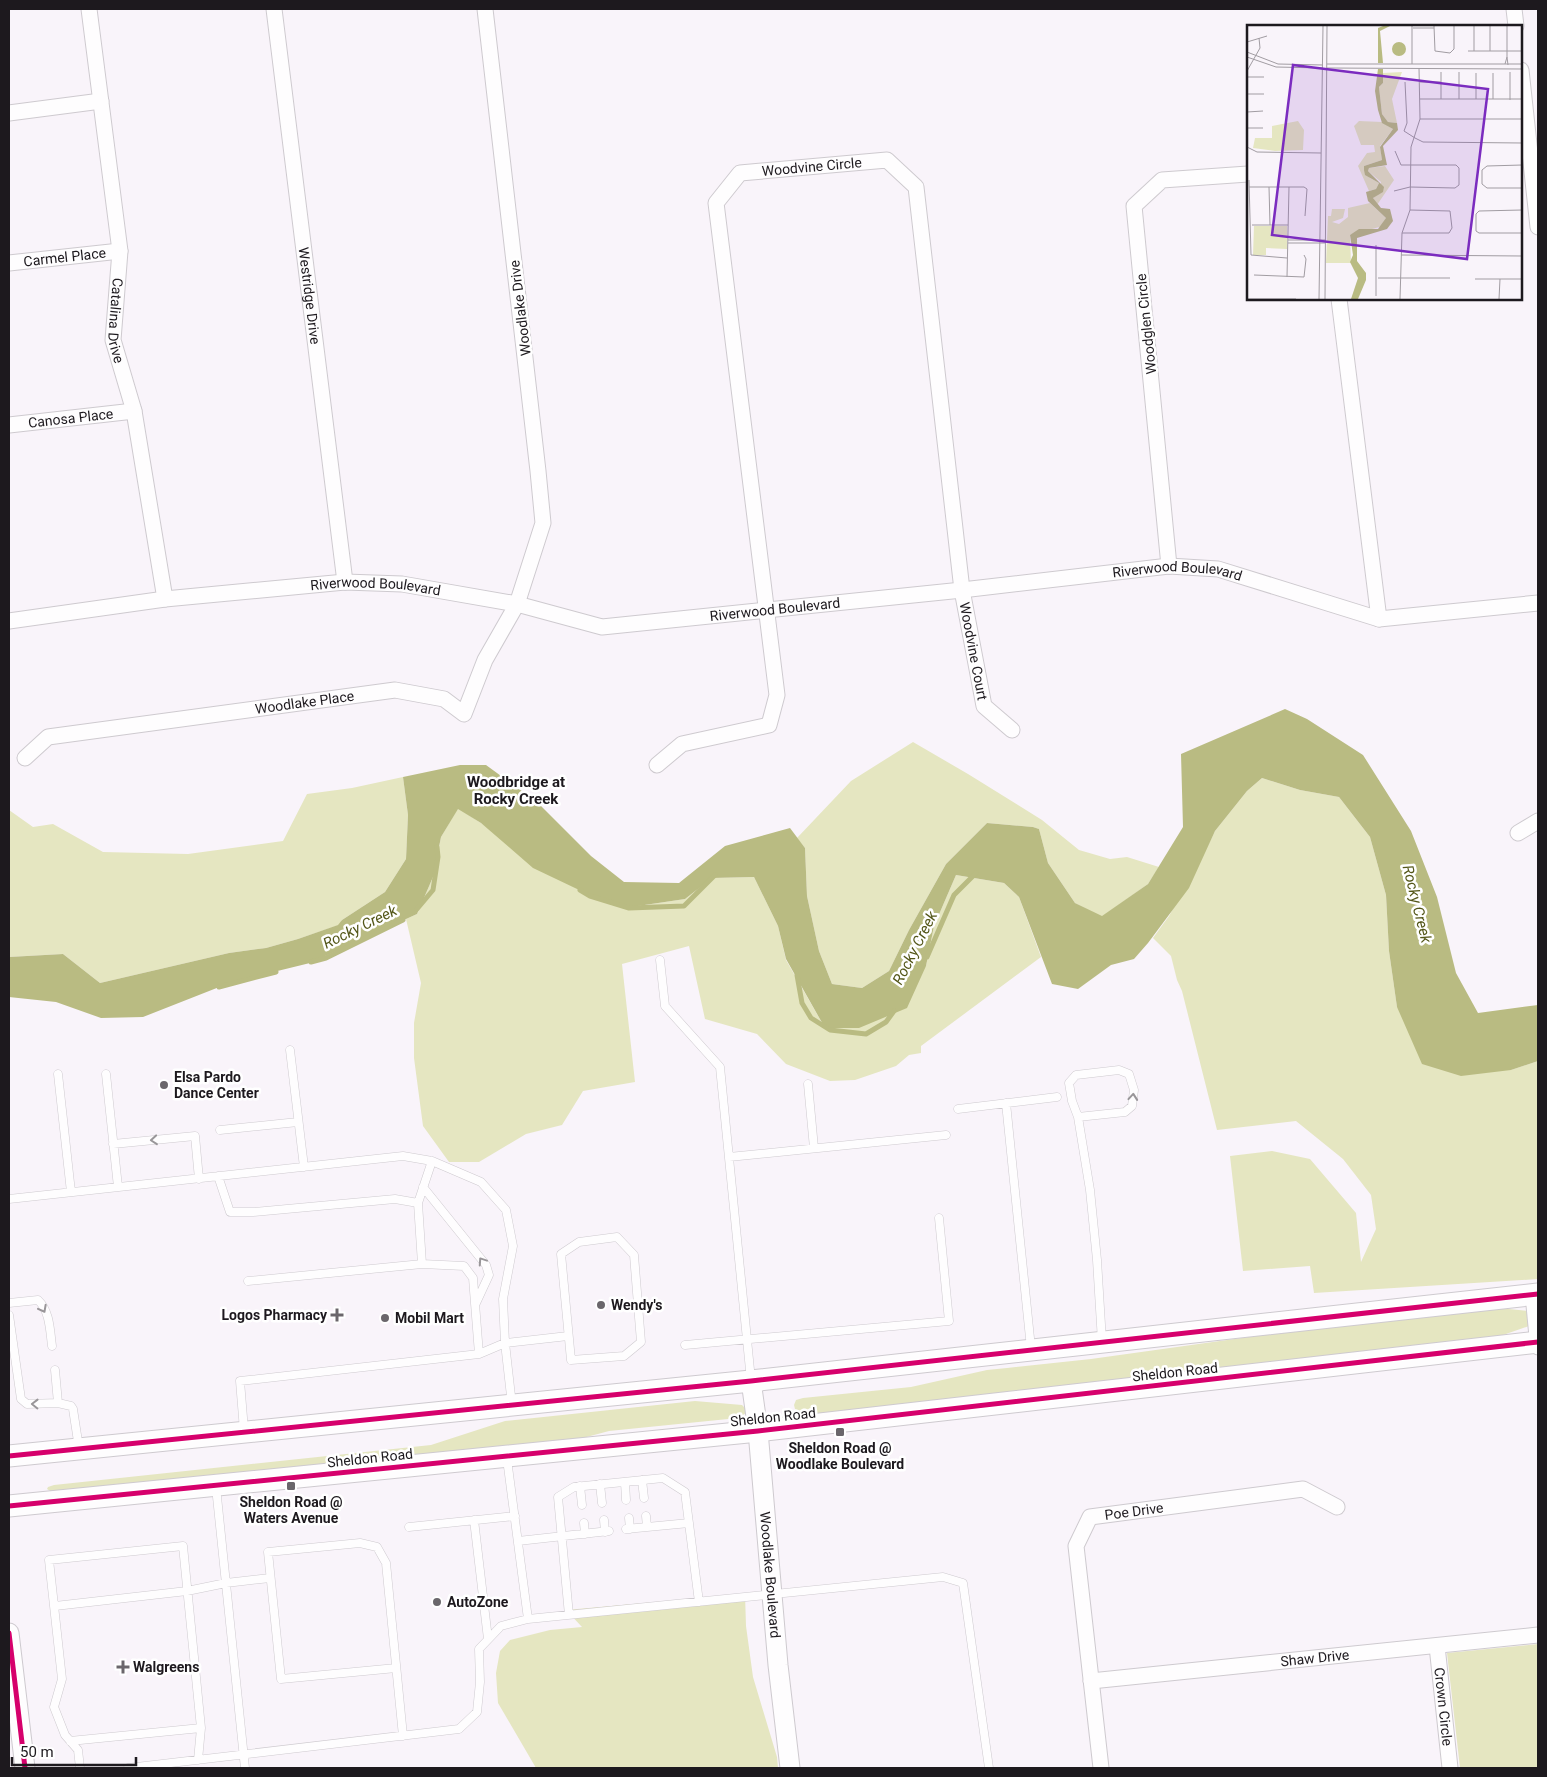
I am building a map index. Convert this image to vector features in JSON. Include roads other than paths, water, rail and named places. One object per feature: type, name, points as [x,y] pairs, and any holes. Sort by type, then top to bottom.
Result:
[{"type":"main road","points":[[9,1456],[751,1381],[1102,1341],[1536,1295]]},
{"type":"main road","name":"Sheldon Road","points":[[9,1506],[758,1431],[1538,1342]]},
{"type":"street","name":"Catalina Drive","points":[[89,9],[120,250],[114,340],[134,411],[165,599]]},
{"type":"street","name":"Westridge Drive","points":[[274,9],[345,582]]},
{"type":"street","name":"Woodlake Drive","points":[[486,9],[543,523],[517,604]]},
{"type":"street","points":[[1514,9],[1516,25]]},
{"type":"street","points":[[1522,79],[1538,227]]},
{"type":"street","points":[[9,113],[101,101]]},
{"type":"street","name":"Woodvine Circle","points":[[657,765],[682,744],[769,725],[777,695],[716,203],[740,173],[887,160],[916,187],[962,590]]},
{"type":"street","name":"Woodglen Circle","points":[[1169,566],[1134,206],[1162,180],[1247,174]]},
{"type":"street","name":"Carmel Place","points":[[9,263],[120,250]]},
{"type":"street","points":[[1339,300],[1379,619]]},
{"type":"street","name":"Canosa Place","points":[[9,425],[134,411]]},
{"type":"street","name":"Riverwood Boulevard","points":[[9,621],[165,599],[345,582],[402,584],[517,604],[602,627],[962,590],[1169,566],[1218,569],[1379,619],[1538,602]]},
{"type":"street","name":"Woodvine Court","points":[[962,590],[984,706],[1012,730]]},
{"type":"street","name":"Woodlake Place","points":[[25,758],[48,737],[395,690],[444,699],[464,714],[485,660],[517,604]]},
{"type":"street","points":[[1518,833],[1538,821]]},
{"type":"street","points":[[1536,1295],[1538,1347]]},
{"type":"street","name":"Woodlake Boulevard","points":[[751,1381],[758,1431],[790,1768]]},
{"type":"street","name":"Poe Drive","points":[[1101,1768],[1076,1546],[1090,1517],[1302,1489],[1337,1507]]},
{"type":"street","points":[[9,1633],[25,1768]]},
{"type":"street","name":"Shaw Drive","points":[[1091,1681],[1538,1635]]},
{"type":"street","name":"Crown Circle","points":[[1437,1646],[1450,1768]]},
{"type":"lane","points":[[660,960],[665,1006],[720,1067],[751,1381]]},
{"type":"lane","points":[[290,1050],[304,1167]]},
{"type":"lane","points":[[1078,1117],[1125,1112],[1132,1106],[1134,1090],[1128,1074],[1119,1070],[1076,1075],[1070,1083],[1072,1101],[1078,1117],[1090,1190],[1102,1341]]},
{"type":"lane","points":[[58,1074],[71,1192]]},
{"type":"lane","points":[[106,1074],[118,1187]]},
{"type":"lane","points":[[808,1084],[814,1148]]},
{"type":"lane","points":[[958,1109],[1057,1097]]},
{"type":"lane","points":[[1006,1103],[1031,1350]]},
{"type":"lane","points":[[220,1130],[298,1122]]},
{"type":"lane","points":[[729,1157],[946,1135]]},
{"type":"lane","points":[[113,1144],[195,1136],[199,1178]]},
{"type":"lane","points":[[9,1199],[403,1156],[432,1161],[481,1182],[506,1210],[513,1246],[503,1299],[505,1343],[512,1405]]},
{"type":"lane","points":[[422,1264],[418,1203],[432,1161]]},
{"type":"lane","points":[[218,1176],[230,1212],[253,1212],[395,1199],[418,1203]]},
{"type":"lane","points":[[423,1187],[486,1265],[489,1275],[475,1305]]},
{"type":"lane","points":[[685,1345],[949,1321],[939,1218]]},
{"type":"lane","points":[[617,1237],[634,1255],[641,1342],[624,1356],[571,1360],[568,1336],[561,1254],[579,1242],[617,1237]]},
{"type":"lane","points":[[248,1282],[422,1264],[464,1266],[473,1278],[479,1354]]},
{"type":"lane","points":[[9,1303],[38,1300],[43,1305],[48,1319],[52,1346]]},
{"type":"lane","points":[[9,1315],[21,1399],[27,1404],[58,1403],[71,1406],[79,1449]]},
{"type":"lane","points":[[244,1432],[240,1381],[479,1354],[505,1343],[568,1336]]},
{"type":"lane","points":[[55,1370],[58,1403]]},
{"type":"lane","points":[[507,1456],[528,1619]]},
{"type":"lane","points":[[569,1615],[558,1497],[574,1487],[600,1484],[664,1478],[685,1492],[699,1602]]},
{"type":"lane","points":[[642,1480],[644,1498]]},
{"type":"lane","points":[[625,1482],[626,1500]]},
{"type":"lane","points":[[600,1484],[602,1502]]},
{"type":"lane","points":[[216,1485],[245,1768]]},
{"type":"lane","points":[[580,1486],[582,1505]]},
{"type":"lane","points":[[409,1528],[515,1516]]},
{"type":"lane","points":[[646,1516],[647,1527]]},
{"type":"lane","points":[[628,1518],[628,1529],[689,1523]]},
{"type":"lane","points":[[474,1520],[488,1639]]},
{"type":"lane","points":[[518,1541],[607,1531],[604,1520]]},
{"type":"lane","points":[[584,1523],[585,1534]]},
{"type":"lane","points":[[396,1668],[281,1679],[268,1552],[360,1543],[377,1547],[386,1563],[403,1736]]},
{"type":"lane","points":[[80,1768],[78,1750],[65,1735],[54,1707],[62,1679],[49,1560],[183,1546],[201,1728],[198,1760]]},
{"type":"lane","points":[[128,1768],[459,1730],[477,1712],[480,1682],[479,1649],[501,1626],[528,1619],[943,1577],[963,1583],[989,1768]]},
{"type":"lane","points":[[54,1606],[187,1591],[226,1583],[270,1578]]},
{"type":"lane","points":[[70,1740],[201,1728]]},
{"type":"water","points":[[1285,709],[1307,719],[1363,755],[1411,831],[1437,897],[1456,973],[1478,1013],[1538,1005],[1538,1061],[1511,1070],[1461,1076],[1422,1064],[1397,1007],[1389,951],[1386,895],[1370,837],[1339,797],[1300,790],[1262,778],[1247,791],[1215,831],[1189,888],[1134,959],[1111,965],[1078,989],[1052,984],[1019,897],[1004,883],[956,875],[934,926],[926,966],[907,1008],[859,1028],[825,1028],[786,959],[778,926],[754,877],[712,878],[685,899],[631,907],[596,898],[533,868],[481,823],[458,809],[441,837],[433,877],[417,914],[310,963],[232,982],[143,1017],[101,1018],[56,1002],[9,997],[9,957],[63,954],[100,983],[229,953],[266,948],[338,925],[342,920],[385,892],[406,859],[408,815],[403,777],[460,765],[486,765],[537,802],[591,856],[624,882],[679,883],[725,846],[790,828],[805,848],[807,896],[819,951],[832,984],[862,988],[889,971],[909,930],[946,864],[987,823],[1039,829],[1048,863],[1075,903],[1102,916],[1148,884],[1183,827],[1181,754]]},
{"type":"waterway","name":"Rocky Creek","points":[[417,909],[433,890],[438,857],[437,847]]},
{"type":"waterway","name":"Rocky Creek","points":[[927,957],[954,895],[976,873]]},
{"type":"waterway","name":"Rocky Creek","points":[[580,890],[590,896],[629,908],[684,906],[715,875]]},
{"type":"waterway","name":"Rocky Creek","points":[[311,962],[326,958],[403,920]]},
{"type":"waterway","name":"Rocky Creek","points":[[219,987],[276,972]]},
{"type":"waterway","name":"Rocky Creek","points":[[797,975],[802,1003],[811,1018],[830,1030],[866,1034],[886,1022],[894,1011]]},
{"type":"place","name":"Elsa Pardo Dance Center","points":[[164,1085]]},
{"type":"place","name":"Wendy's","points":[[601,1305]]},
{"type":"place","name":"Logos Pharmacy","points":[[337,1315]]},
{"type":"place","name":"Mobil Mart","points":[[385,1318]]},
{"type":"place","name":"Sheldon Road @ Woodlake Boulevard","points":[[840,1432]]},
{"type":"place","name":"Sheldon Road @ Waters Avenue","points":[[291,1486]]},
{"type":"place","name":"AutoZone","points":[[437,1602]]},
{"type":"place","name":"Walgreens","points":[[123,1667]]},
{"type":"district","name":"Woodbridge at Rocky Creek","points":[[516,790]]}]
